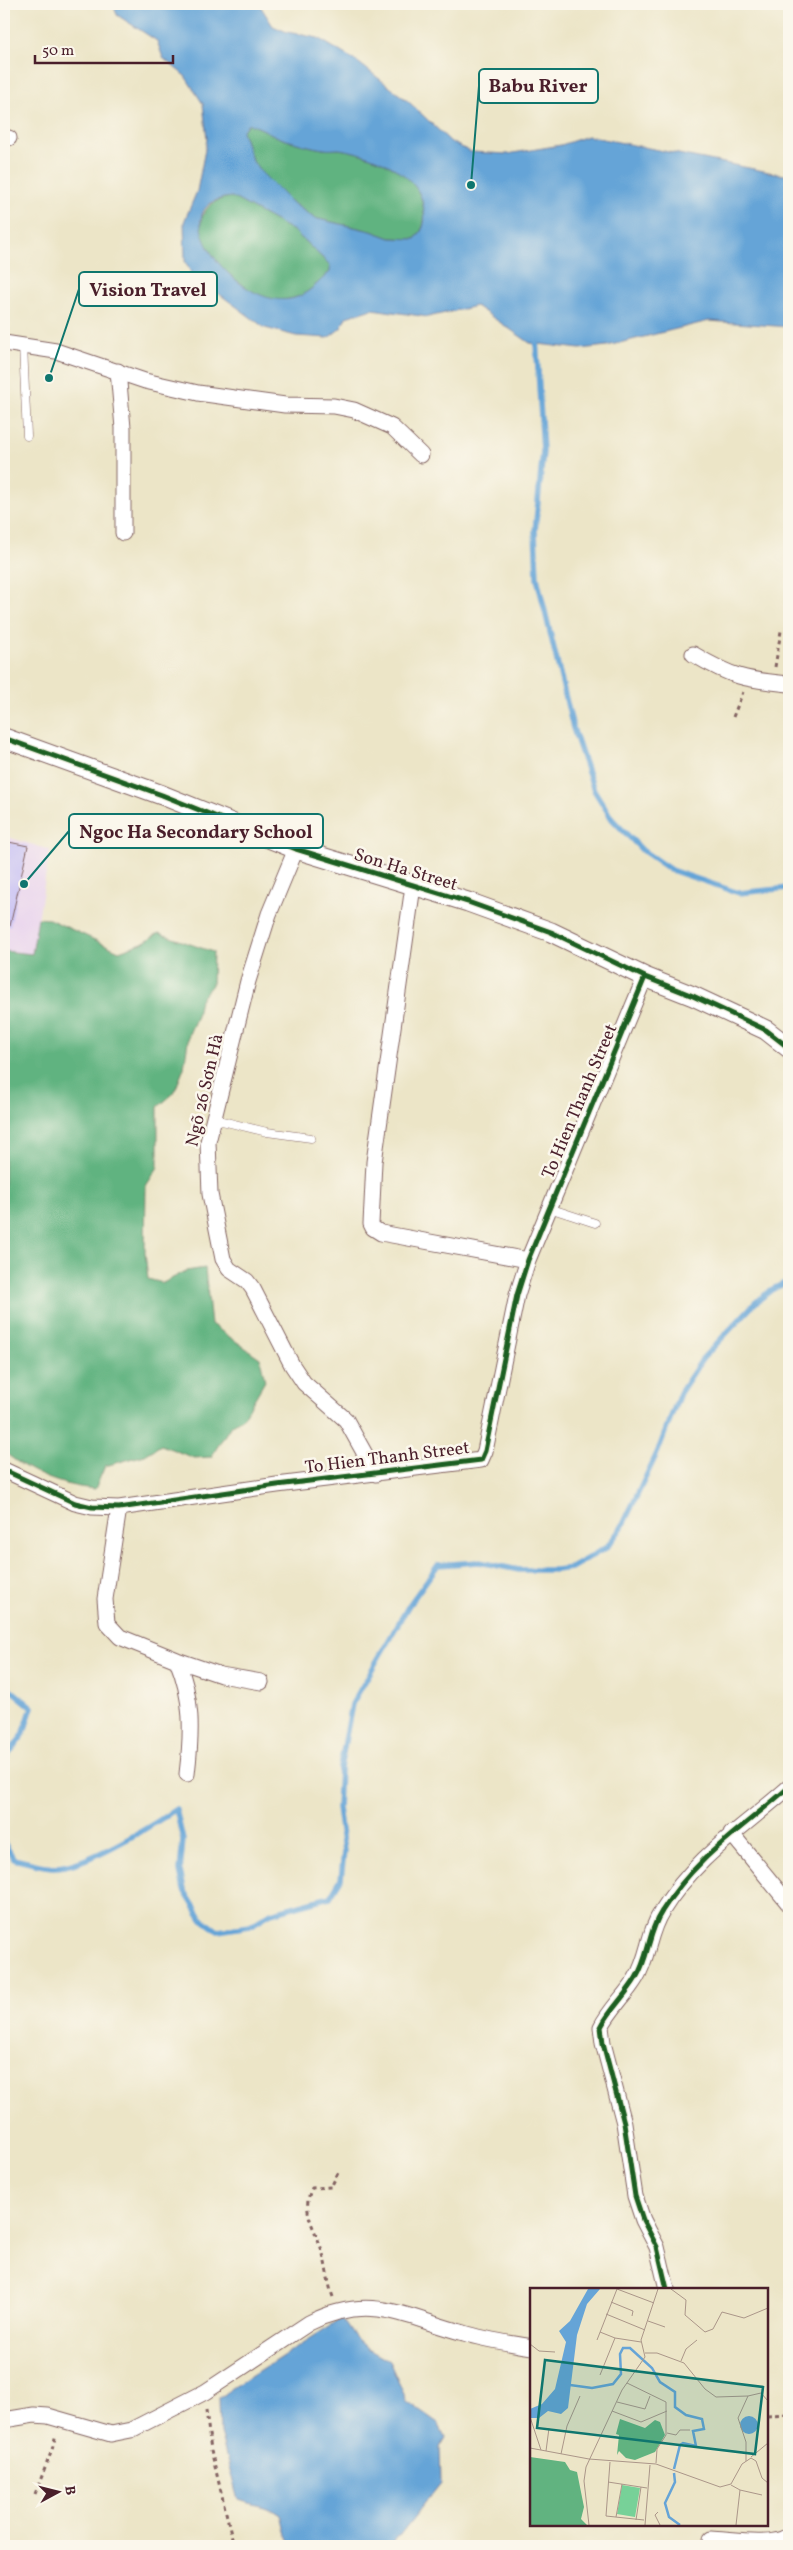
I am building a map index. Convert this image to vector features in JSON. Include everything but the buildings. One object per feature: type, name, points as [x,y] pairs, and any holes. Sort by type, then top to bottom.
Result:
[{"type":"street","points":[[4,343],[81,357],[145,381],[198,392],[286,405],[334,406],[354,410],[392,427],[422,455]]},
{"type":"street","points":[[118,371],[124,428],[123,533]]},
{"type":"street","points":[[693,654],[716,668],[747,680],[789,684]]},
{"type":"street","name":"Son Ha Street","points":[[4,738],[162,795],[296,849],[492,910],[551,932],[645,977],[693,996],[766,1030],[789,1048]]},
{"type":"street","name":"Ngõ 26 Sơn Hà","points":[[296,849],[269,914],[251,971],[208,1142],[210,1194],[223,1260],[229,1269],[247,1280],[292,1365],[304,1382],[346,1420],[376,1474]]},
{"type":"street","points":[[413,886],[379,1125],[373,1228],[381,1233],[528,1260]]},
{"type":"street","name":"To Hien Thanh Street","points":[[4,1470],[74,1503],[92,1507],[119,1508],[277,1485],[481,1460],[485,1451],[518,1295],[528,1260],[619,1044],[645,977]]},
{"type":"street","points":[[119,1508],[105,1599],[107,1623],[120,1637],[177,1660],[221,1675],[260,1682]]},
{"type":"street","points":[[177,1660],[188,1692],[191,1739],[187,1774]]},
{"type":"street","points":[[667,2288],[657,2247],[643,2220],[635,2196],[624,2123],[603,2043],[601,2027],[636,1978],[642,1966],[650,1933],[662,1911],[705,1856],[789,1787]]},
{"type":"street","points":[[731,1833],[789,1904]]},
{"type":"street","points":[[4,2420],[34,2415],[58,2418],[111,2434],[131,2430],[205,2392],[308,2323],[339,2311],[368,2307],[400,2312],[465,2334],[530,2347]]},
{"type":"street","points":[[709,2536],[766,2542],[777,2541],[789,2535]]},
{"type":"lane","points":[[22,345],[27,436]]},
{"type":"lane","points":[[214,1119],[267,1132],[311,1138]]},
{"type":"lane","points":[[549,1208],[596,1223]]},
{"type":"path","points":[[773,683],[781,631]]},
{"type":"path","points":[[733,717],[747,680]]},
{"type":"path","points":[[339,2172],[331,2187],[312,2188],[307,2206],[313,2231],[322,2251],[328,2284],[339,2311]]},
{"type":"path","points":[[205,2392],[208,2434],[234,2546]]},
{"type":"path","points":[[768,2416],[789,2415]]},
{"type":"path","points":[[35,2494],[52,2450],[58,2418]]},
{"type":"shaded area","points":[[4,836],[50,850],[32,954],[4,951]]},
{"type":"green space","points":[[248,124],[287,140],[320,148],[351,151],[390,166],[412,183],[419,193],[424,215],[421,231],[415,239],[390,238],[371,231],[314,218],[290,201],[261,172],[252,160],[242,131]]},
{"type":"green space","points":[[232,197],[294,231],[330,265],[331,271],[304,294],[288,299],[268,299],[242,285],[212,255],[203,239],[201,230],[203,214],[208,208],[214,202]]},
{"type":"green space","points":[[38,918],[49,919],[119,951],[142,943],[159,933],[213,952],[212,985],[200,999],[197,1016],[189,1034],[184,1068],[174,1093],[158,1107],[158,1167],[146,1186],[145,1252],[148,1279],[163,1283],[186,1271],[205,1268],[211,1324],[260,1358],[265,1381],[244,1417],[230,1427],[211,1457],[194,1458],[161,1445],[145,1455],[105,1466],[95,1489],[70,1485],[47,1478],[25,1467],[4,1452],[4,951],[32,954]]},
{"type":"water","points":[[113,4],[259,4],[273,26],[287,32],[318,38],[359,63],[409,102],[451,142],[471,152],[507,154],[561,145],[588,136],[789,176],[789,327],[709,321],[607,346],[580,349],[530,343],[476,306],[428,317],[372,309],[346,317],[341,328],[328,338],[296,336],[265,328],[191,273],[185,261],[184,222],[197,191],[207,139],[203,104],[185,76],[163,58],[157,41],[117,15]],"holes":[[[248,124],[287,140],[320,148],[351,151],[390,166],[412,183],[419,193],[424,215],[421,231],[415,239],[390,238],[371,231],[314,218],[290,201],[261,172],[252,160],[242,131]],[[232,197],[294,231],[330,265],[330,272],[302,295],[275,299],[253,291],[231,276],[214,257],[203,237],[201,218],[210,204]]]},
{"type":"water","points":[[342,2318],[355,2337],[368,2349],[389,2361],[407,2401],[438,2423],[445,2437],[440,2448],[441,2483],[391,2546],[291,2546],[286,2536],[281,2515],[265,2507],[238,2500],[220,2433],[219,2397]]},
{"type":"waterway","points":[[536,338],[543,451],[535,531],[537,578],[573,728],[594,790],[612,819],[642,850],[671,870],[739,893],[789,888]]},
{"type":"waterway","points":[[4,1843],[14,1859],[52,1867],[65,1866],[116,1846],[176,1809],[183,1840],[180,1871],[184,1890],[202,1919],[218,1931],[250,1926],[271,1913],[330,1897],[341,1879],[344,1851],[338,1808],[340,1768],[352,1704],[409,1605],[438,1565],[479,1562],[519,1570],[556,1570],[571,1568],[607,1547],[622,1527],[658,1451],[680,1393],[703,1358],[755,1303],[771,1290],[789,1281]]},
{"type":"waterway","points":[[4,1684],[32,1707],[23,1735],[4,1760]]},
{"type":"cycle path","points":[[4,738],[162,795],[296,849],[468,902],[551,932],[645,977],[693,996],[766,1030],[789,1048]]},
{"type":"cycle path","points":[[4,1470],[75,1503],[92,1507],[119,1508],[277,1485],[481,1460],[485,1451],[517,1295],[528,1260],[645,977]]},
{"type":"cycle path","points":[[667,2288],[657,2247],[643,2220],[635,2196],[624,2123],[603,2043],[601,2027],[636,1978],[644,1962],[657,1919],[676,1891],[705,1858],[789,1787]]},
{"type":"place","name":"Babu River","points":[[471,185]]},
{"type":"place","name":"Vision Travel","points":[[49,378]]},
{"type":"place","name":"Ngoc Ha Secondary School","points":[[24,884]]}]
